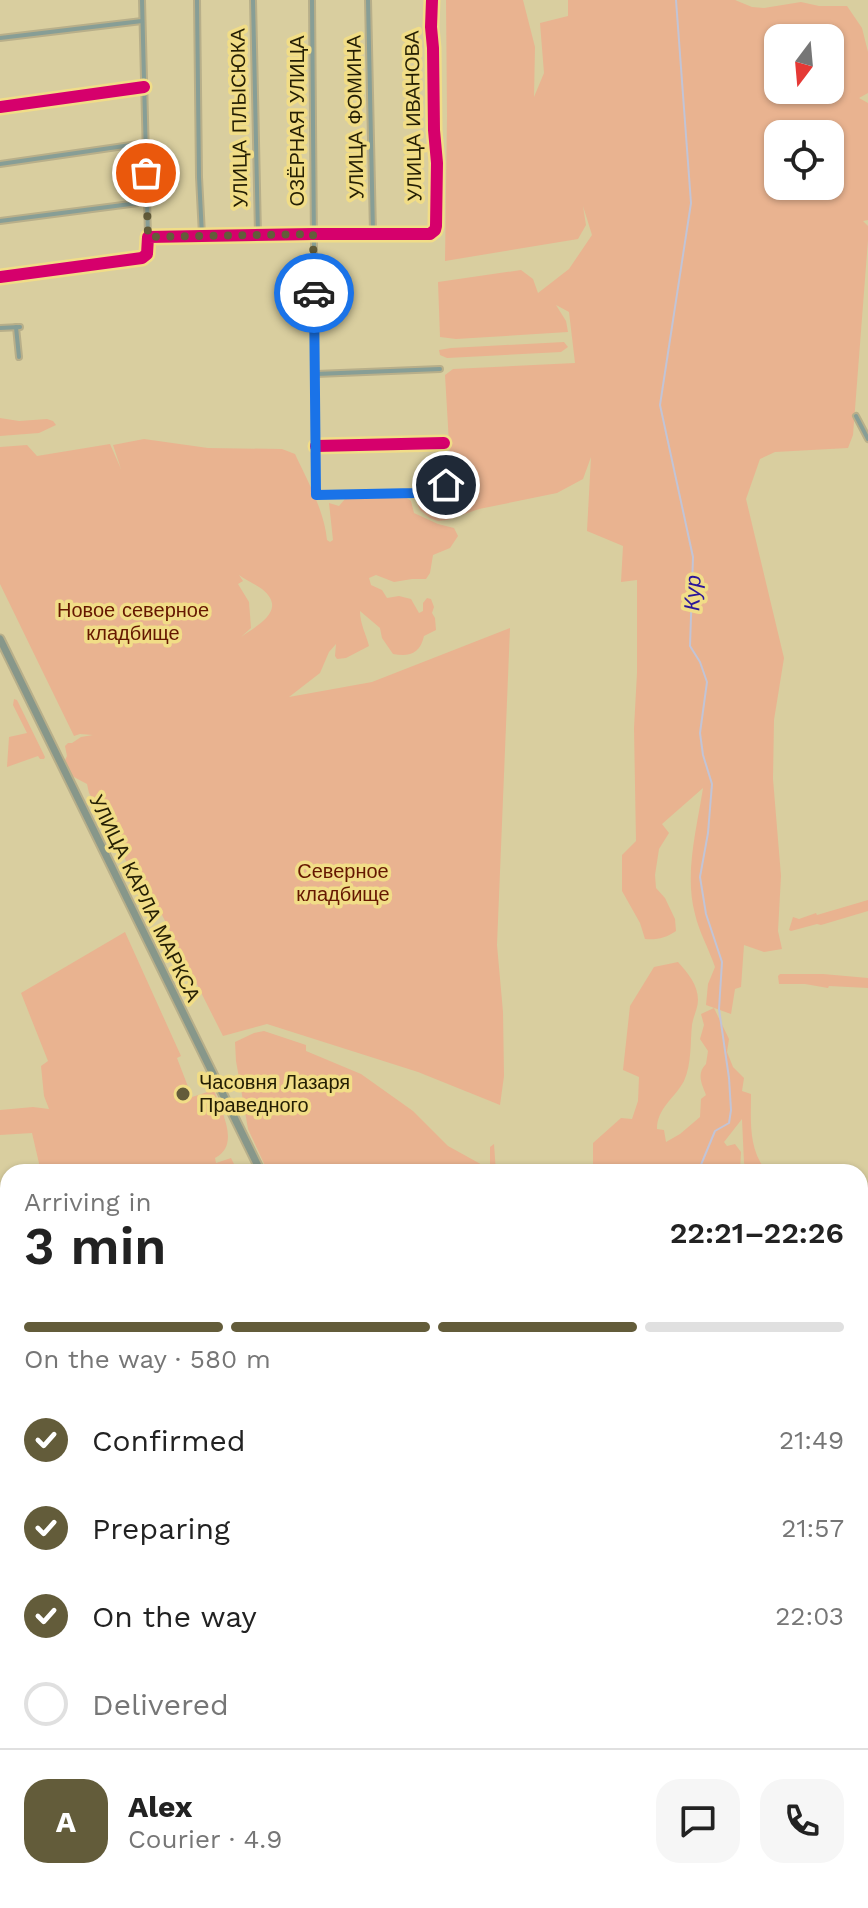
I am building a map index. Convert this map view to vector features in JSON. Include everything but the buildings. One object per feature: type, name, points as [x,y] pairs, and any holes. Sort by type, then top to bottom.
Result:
[{"type":"main road","name":"УЛИЦА КАРЛА МАРКСА","points":[[0,639],[257,1164]]},
{"type":"street","points":[[0,277],[142,258],[147,254],[142,0]]},
{"type":"street","points":[[197,0],[202,235]]},
{"type":"street","name":"УЛИЦА ПЛЫСЮКА","points":[[253,0],[258,235]]},
{"type":"street","name":"ОЗЁРНАЯ УЛИЦА","points":[[312,0],[316,495],[415,493],[446,485]]},
{"type":"street","name":"УЛИЦА ФОМИНА","points":[[368,0],[373,233]]},
{"type":"street","name":"УЛИЦА ИВАНОВА","points":[[373,233],[430,234],[435,230],[437,163],[432,0]]},
{"type":"street","points":[[0,38],[142,21]]},
{"type":"street","points":[[0,107],[144,87]]},
{"type":"street","points":[[0,164],[145,143]]},
{"type":"street","points":[[0,221],[146,202]]},
{"type":"street","points":[[148,237],[373,233]]},
{"type":"street","points":[[0,328],[18,327],[19,357]]},
{"type":"street","points":[[316,374],[440,369]]},
{"type":"street","points":[[856,416],[868,439]]},
{"type":"street","points":[[316,446],[444,443]]},
{"type":"green space","points":[[446,0],[523,0],[535,47],[534,97],[544,73],[540,23],[568,16],[568,0],[735,0],[764,8],[801,2],[819,6],[847,6],[862,28],[868,52],[868,93],[859,98],[868,103],[868,220],[863,221],[868,226],[868,240],[853,435],[848,448],[775,452],[760,459],[746,499],[784,658],[774,720],[773,779],[781,876],[778,931],[782,949],[764,952],[744,945],[741,987],[735,989],[731,1014],[706,1005],[708,984],[715,967],[692,899],[693,851],[703,788],[662,824],[669,833],[659,849],[656,888],[665,898],[675,919],[676,931],[661,938],[645,939],[640,923],[622,891],[622,855],[636,841],[634,728],[637,580],[621,582],[623,546],[587,531],[591,457],[583,479],[557,493],[438,521],[420,510],[416,501],[448,485],[450,460],[445,375],[453,369],[575,363],[569,312],[556,305],[566,321],[568,332],[456,339],[440,337],[438,282],[521,270],[533,279],[538,293],[569,269],[592,235],[583,206],[586,225],[578,239],[445,261]]},
{"type":"green space","points":[[564,342],[568,347],[561,352],[447,358],[440,355],[439,350],[451,348]]},
{"type":"green space","points":[[0,418],[19,421],[47,419],[56,425],[39,433],[0,436]]},
{"type":"green space","points":[[144,439],[208,448],[282,449],[295,454],[315,496],[330,542],[333,540],[329,503],[339,506],[353,496],[373,499],[403,495],[411,501],[414,513],[454,528],[458,536],[450,548],[433,555],[426,579],[394,582],[376,575],[369,578],[371,585],[382,590],[387,598],[399,596],[411,599],[419,613],[423,611],[427,598],[431,599],[436,630],[424,636],[417,650],[404,655],[393,654],[382,638],[380,628],[360,611],[369,646],[346,658],[337,659],[336,644],[320,673],[289,697],[372,682],[510,628],[497,945],[503,1012],[504,1076],[500,1105],[418,1072],[267,1024],[223,1036],[159,909],[150,910],[87,784],[72,776],[65,760],[65,746],[81,737],[93,735],[74,736],[0,584],[0,447],[27,445],[37,456],[110,444],[121,469],[113,445]],"holes":[[[239,575],[262,589],[272,604],[268,616],[241,637],[251,628],[249,602],[238,584],[243,581]]]},
{"type":"green space","points":[[14,699],[45,757],[40,759],[38,756],[7,767],[9,737],[27,733],[13,705]]},
{"type":"green space","points":[[868,900],[868,911],[821,925],[789,930],[793,917],[799,919],[817,915]]},
{"type":"green space","points":[[125,932],[181,1056],[177,1058],[192,1097],[214,1090],[228,1136],[223,1152],[215,1158],[216,1163],[231,1158],[234,1164],[39,1164],[32,1133],[0,1135],[0,1110],[49,1109],[44,1096],[41,1066],[48,1061],[21,993]]},
{"type":"green space","points":[[678,962],[689,975],[698,995],[687,1074],[660,1115],[657,1129],[664,1130],[666,1142],[700,1117],[701,1099],[706,1095],[701,1075],[708,1051],[700,1039],[704,1025],[701,1014],[714,1008],[729,1039],[727,1052],[733,1067],[744,1078],[742,1091],[751,1094],[754,1145],[762,1164],[744,1163],[742,1119],[724,1142],[727,1146],[735,1144],[741,1152],[740,1164],[593,1164],[593,1143],[621,1118],[632,1119],[638,1101],[639,1077],[623,1070],[630,1006],[654,967]]},
{"type":"green space","points":[[780,974],[868,978],[868,988],[779,984]]},
{"type":"green space","points":[[264,1031],[306,1045],[306,1051],[361,1074],[413,1111],[448,1146],[481,1164],[264,1164],[248,1129],[236,1061],[235,1042]]},
{"type":"green space","points":[[494,1144],[495,1164],[490,1164],[490,1147]]},
{"type":"waterway","name":"Кур","points":[[676,0],[691,203],[660,405],[693,557],[690,646],[707,682],[700,733],[712,784],[700,877],[706,914],[722,962],[719,1009],[731,1110],[729,1123],[715,1131],[701,1164]]},
{"type":"cycle path","points":[[0,277],[142,258],[147,254],[148,237],[430,234],[436,226],[437,163],[432,0]]},
{"type":"cycle path","points":[[0,107],[144,87]]},
{"type":"cycle path","points":[[316,446],[444,443]]},
{"type":"way so far","points":[[146,173],[148,237],[313,234],[314,293]]},
{"type":"place","name":"Часовня Лазаря Праведного","points":[[183,1094]]},
{"type":"route","points":[[314,293],[316,495],[415,493],[446,485]]},
{"type":"park label","name":"Новое северное кладбище","points":[[133,622]]},
{"type":"park label","name":"Северное кладбище","points":[[343,882]]}]
